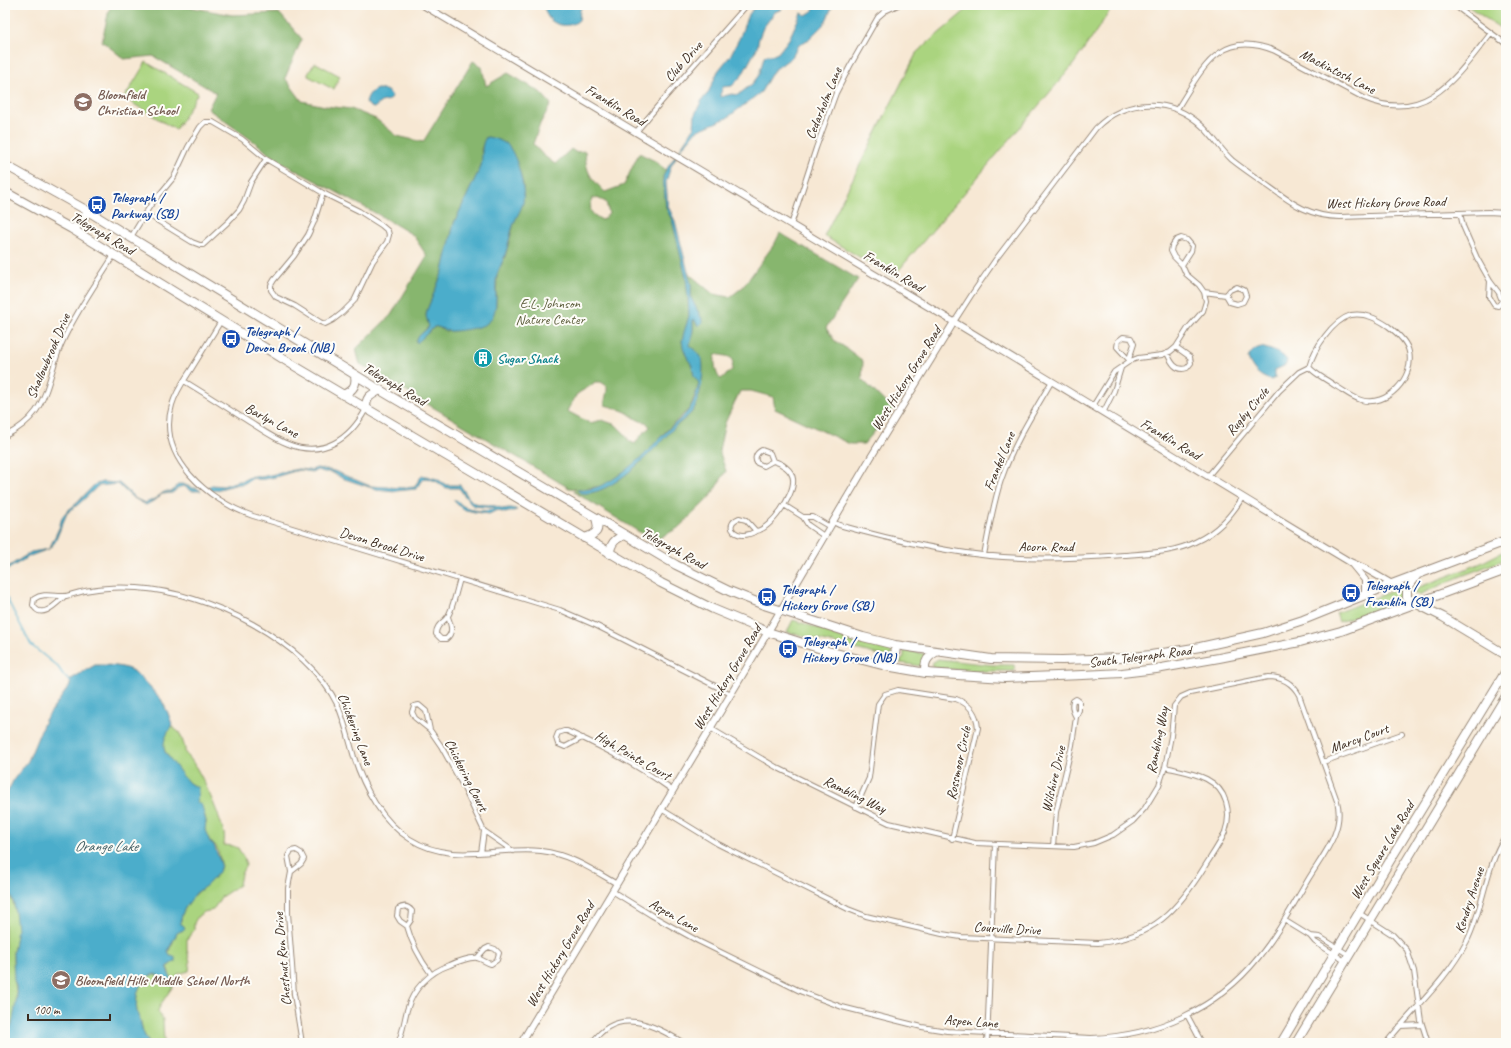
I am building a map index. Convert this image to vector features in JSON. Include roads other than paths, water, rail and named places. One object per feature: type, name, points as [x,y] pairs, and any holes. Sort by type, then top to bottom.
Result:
[{"type":"highway","name":"Telegraph Road","points":[[5,165],[86,210],[355,376],[663,558],[703,578],[780,611]]},
{"type":"highway","name":"Telegraph Road","points":[[5,192],[114,254],[366,409],[610,554],[694,600],[768,632]]},
{"type":"highway","points":[[72,229],[83,222],[86,210]]},
{"type":"highway","points":[[343,395],[353,389],[356,380],[355,376]]},
{"type":"highway","points":[[366,409],[366,402],[369,396],[380,390]]},
{"type":"highway","points":[[584,538],[591,536],[596,532],[598,525],[596,518]]},
{"type":"highway","points":[[610,554],[611,545],[625,535]]},
{"type":"highway","name":"South Telegraph Road","points":[[780,611],[863,637],[895,645],[936,652],[991,659],[1034,661],[1122,658],[1200,647],[1263,633],[1302,620],[1506,541]]},
{"type":"highway","name":"South Telegraph Road","points":[[768,632],[828,651],[886,666],[926,673],[1005,678],[1122,673],[1156,669],[1219,658],[1331,634],[1506,570]]},
{"type":"highway","points":[[1417,575],[1407,589],[1407,598],[1415,604],[1443,617],[1506,655]]},
{"type":"highway","points":[[886,666],[896,656],[895,645]]},
{"type":"highway","points":[[926,673],[925,662],[927,658],[936,652]]},
{"type":"highway","name":"West Square Lake Road","points":[[1281,1043],[1506,671]]},
{"type":"highway","name":"West Square Lake Road","points":[[1296,1043],[1506,696]]},
{"type":"street","name":"Franklin Road","points":[[424,5],[954,322],[1350,562],[1366,569],[1392,584]]},
{"type":"street","name":"Club Drive","points":[[636,132],[662,100],[747,5]]},
{"type":"street","name":"Cedarholm Lane","points":[[791,225],[816,148],[840,83],[878,18],[885,11],[898,5]]},
{"type":"street","points":[[1454,5],[1506,44]]},
{"type":"street","name":"Mackintosh Lane","points":[[1177,109],[1202,70],[1213,56],[1228,47],[1246,44],[1260,46],[1275,51],[1375,103],[1394,106],[1418,104],[1437,94],[1447,86],[1491,33]]},
{"type":"street","name":"West Hickory Grove Road","points":[[521,1043],[731,694],[831,524],[954,322],[996,259],[1096,128],[1107,118],[1131,107],[1154,105],[1177,109],[1203,126],[1236,163],[1294,205],[1311,213],[1340,218],[1460,213],[1506,213]]},
{"type":"street","points":[[131,237],[150,206],[174,177],[188,147],[200,127],[205,122],[213,122],[249,144],[266,159],[323,193],[359,211],[388,230],[389,234],[387,242],[373,261],[354,301],[337,317],[325,324],[276,297],[271,290],[271,285],[274,280],[292,260],[308,236],[323,193]]},
{"type":"street","points":[[145,213],[192,242],[203,245],[239,210],[251,182],[266,159]]},
{"type":"street","points":[[1500,212],[1506,209]]},
{"type":"street","points":[[1460,213],[1463,226],[1473,250],[1490,281],[1501,296],[1502,302],[1498,306],[1494,305],[1490,300],[1490,281]]},
{"type":"street","points":[[1093,406],[1114,372],[1130,360],[1167,353],[1176,348],[1188,328],[1203,311],[1206,301],[1204,292],[1199,285],[1186,274],[1182,264],[1174,257],[1171,251],[1174,241],[1181,238],[1187,240],[1192,246],[1191,251],[1182,264]]},
{"type":"street","name":"Shallowbrook Drive","points":[[5,436],[22,426],[37,409],[44,396],[65,337],[81,307],[114,254]]},
{"type":"street","points":[[1204,292],[1226,294],[1230,290],[1237,287],[1244,290],[1246,296],[1243,302],[1237,304],[1230,302],[1226,294]]},
{"type":"street","points":[[1351,315],[1370,316],[1384,324],[1401,337],[1409,352],[1409,366],[1405,376],[1398,386],[1384,399],[1375,401],[1355,398],[1315,373],[1309,367],[1315,353],[1331,329],[1339,320],[1351,315]]},
{"type":"street","name":"Devon Brook Drive","points":[[221,321],[175,396],[169,422],[171,438],[176,453],[184,467],[199,484],[214,497],[253,516],[548,605],[572,614],[731,694]]},
{"type":"street","points":[[1123,337],[1131,338],[1134,344],[1130,360],[1117,347],[1118,341],[1123,337]]},
{"type":"street","points":[[1167,353],[1177,368],[1183,370],[1187,368],[1191,363],[1190,357],[1176,348]]},
{"type":"street","name":"Rugby Circle","points":[[1208,476],[1279,391],[1299,372],[1309,367]]},
{"type":"street","points":[[1103,413],[1114,391],[1121,368]]},
{"type":"street","name":"Barlyn Lane","points":[[184,381],[274,437],[297,447],[314,448],[328,446],[336,442],[345,437],[354,428],[366,409]]},
{"type":"street","name":"Frankel Lane","points":[[984,555],[995,501],[1007,464],[1052,381]]},
{"type":"street","points":[[756,531],[753,526],[743,519],[736,519],[732,524],[733,531],[737,534],[747,536],[764,529],[784,505],[793,486],[792,476],[783,465],[773,461],[770,452],[765,450],[759,451],[756,456],[756,461],[761,466],[766,466],[773,461]]},
{"type":"street","name":"Acorn Road","points":[[803,517],[813,517],[831,524],[891,539],[984,555],[1035,558],[1102,557],[1176,549],[1196,542],[1221,526],[1230,517],[1243,497]]},
{"type":"street","points":[[784,505],[803,517],[808,526],[824,536]]},
{"type":"street","name":"Franklin Road","points":[[1350,562],[1365,580],[1365,595]]},
{"type":"street","points":[[448,617],[441,622],[437,628],[436,634],[441,639],[446,639],[451,633],[448,617],[460,579]]},
{"type":"street","name":"Chickering Lane","points":[[65,596],[45,611],[39,612],[33,605],[33,600],[47,595],[65,596],[107,587],[125,587],[159,590],[187,596],[226,610],[256,626],[274,638],[304,661],[318,676],[329,690],[340,712],[362,778],[378,806],[394,826],[411,840],[434,850],[454,854],[533,850],[558,854],[579,862],[617,884]]},
{"type":"street","name":"Rambling Way","points":[[710,728],[763,760],[889,823],[975,843],[1074,847],[1089,844],[1108,837],[1124,828],[1137,817],[1150,802],[1159,785],[1165,767],[1171,736],[1173,710],[1177,701],[1181,697],[1190,693],[1268,677],[1283,679],[1297,690],[1339,807],[1337,830],[1284,920]]},
{"type":"street","name":"Rossmoor Circle","points":[[856,806],[869,778],[878,704],[885,694],[898,690],[962,701],[976,716],[978,728],[952,838]]},
{"type":"street","name":"Chickering Court","points":[[430,730],[415,718],[412,712],[414,706],[419,705],[426,711],[430,730],[452,766],[484,831],[513,851]]},
{"type":"street","name":"Wilshire Drive","points":[[1053,846],[1056,812],[1072,745],[1076,717]]},
{"type":"street","name":"High Pointe Court","points":[[583,738],[562,746],[558,744],[556,738],[558,733],[564,731],[583,738],[623,758],[672,790]]},
{"type":"street","name":"Marcy Court","points":[[1323,762],[1402,734]]},
{"type":"street","name":"Courville Drive","points":[[661,809],[718,844],[857,913],[942,934],[961,937],[1093,943],[1110,942],[1132,936],[1149,928],[1164,918],[1175,908],[1191,889],[1219,844],[1227,827],[1229,815],[1223,794],[1214,784],[1198,775],[1165,767]]},
{"type":"street","name":"Chickering Court","points":[[481,853],[484,831]]},
{"type":"street","name":"Kendry Avenue","points":[[1386,1043],[1449,970],[1467,940],[1474,924],[1495,855],[1506,835]]},
{"type":"street","points":[[987,1043],[995,844]]},
{"type":"street","name":"Chestnut Run Drive","points":[[291,872],[302,864],[304,859],[301,853],[296,850],[291,851],[288,856],[291,872],[288,888],[294,994],[302,1043]]},
{"type":"street","name":"Aspen Lane","points":[[612,891],[674,928],[820,1000],[842,1007],[948,1032],[1091,1041],[1144,1032],[1160,1027],[1187,1015],[1222,993],[1246,972],[1267,947],[1284,920]]},
{"type":"street","points":[[408,926],[400,921],[397,916],[398,908],[401,906],[406,906],[412,911],[411,920],[408,926],[414,948],[431,974]]},
{"type":"street","points":[[1359,914],[1393,935],[1407,950],[1414,971],[1422,1026],[1428,1043]]},
{"type":"street","points":[[1284,920],[1310,936],[1315,942],[1336,951],[1347,958]]},
{"type":"street","points":[[1310,936],[1320,937],[1336,951],[1347,958]]},
{"type":"street","points":[[398,1043],[412,998],[418,988],[431,974],[454,963],[477,958],[491,964],[497,960],[499,953],[495,949],[489,947],[485,949],[477,958]]},
{"type":"street","points":[[1187,1015],[1202,1043]]},
{"type":"street","points":[[592,1043],[605,1029],[616,1023],[630,1021],[650,1024],[684,1043]]},
{"type":"street","points":[[1400,1026],[1422,1026]]},
{"type":"water","points":[[543,5],[583,5],[580,10],[579,20],[576,23],[563,25],[555,23],[547,16]]},
{"type":"water","points":[[758,5],[783,5],[782,9],[775,12],[763,28],[757,48],[741,77],[732,86],[723,87],[720,97],[732,94],[738,95],[752,84],[759,75],[764,57],[778,53],[789,39],[801,13],[806,15],[811,12],[814,9],[812,5],[833,5],[825,23],[809,39],[799,45],[792,57],[773,71],[761,92],[727,118],[696,131],[681,149],[671,166],[666,182],[668,206],[675,221],[691,284],[691,298],[702,319],[702,323],[698,326],[694,319],[693,320],[690,345],[701,357],[703,364],[702,383],[697,403],[690,414],[631,471],[605,488],[592,493],[580,493],[577,490],[585,490],[607,483],[642,457],[688,412],[695,399],[699,383],[694,376],[692,366],[686,355],[682,341],[689,316],[686,278],[672,220],[666,208],[663,177],[666,170],[694,128],[695,114],[702,100],[708,93],[718,71],[730,56],[740,37],[747,17]]},
{"type":"water","points":[[377,89],[386,90],[392,96],[390,100],[381,102],[374,108],[370,107],[366,102],[371,93]]},
{"type":"water","points":[[486,137],[499,140],[510,148],[516,159],[524,197],[497,275],[494,314],[486,324],[473,328],[451,331],[434,327],[417,343],[416,342],[419,336],[429,327],[426,316],[427,310],[443,271],[454,223],[481,166],[482,147]]},
{"type":"water","points":[[1261,347],[1279,353],[1287,360],[1286,365],[1275,370],[1275,378],[1271,380],[1256,372],[1248,358],[1253,351]]},
{"type":"water","points":[[317,468],[334,471],[370,486],[403,488],[415,487],[422,476],[426,476],[437,479],[446,485],[460,485],[469,498],[475,503],[496,506],[503,509],[512,508],[517,510],[505,513],[497,510],[489,514],[462,509],[453,500],[456,500],[466,508],[475,510],[484,511],[495,508],[474,506],[459,488],[446,488],[436,481],[426,478],[421,481],[416,489],[396,491],[375,489],[342,478],[331,472],[318,470],[311,472],[300,470],[270,478],[253,478],[243,484],[212,491],[208,487],[212,485],[223,486],[242,481],[252,476],[261,477],[298,469],[311,470]]},
{"type":"water","points":[[102,482],[119,483],[136,499],[145,503],[155,499],[164,492],[171,492],[180,484],[197,488],[201,491],[191,491],[184,486],[180,487],[172,493],[162,494],[157,499],[146,505],[132,497],[118,484],[98,486],[67,513],[55,542],[49,549],[59,528],[62,517],[94,485]]},
{"type":"water","points":[[49,549],[30,556],[5,571],[5,569],[31,552]]},
{"type":"water","name":"Orange Lake","points":[[95,665],[116,666],[135,672],[161,699],[172,724],[164,741],[165,752],[189,783],[198,788],[197,802],[202,806],[206,821],[205,830],[210,842],[214,845],[221,864],[219,872],[207,885],[196,893],[183,912],[180,923],[185,929],[177,933],[168,951],[170,956],[175,957],[175,962],[168,966],[168,972],[174,985],[172,986],[168,983],[161,982],[159,976],[155,974],[146,977],[140,985],[136,1005],[143,1032],[149,1043],[5,1043],[5,1037],[12,1025],[17,997],[14,980],[13,954],[17,929],[14,904],[5,878],[5,797],[14,779],[28,761],[45,720],[70,685],[71,679]]},
{"type":"waterway","points":[[5,595],[31,645],[58,667],[64,676],[71,682]]},
{"type":"place","name":"Bloomfield Christian School","points":[[83,102]]},
{"type":"place","name":"Telegraph / Parkway (SB)","points":[[97,205]]},
{"type":"place","name":"Telegraph / Devon Brook (NB)","points":[[231,339]]},
{"type":"place","name":"Sugar Shack","points":[[483,358]]},
{"type":"place","name":"Telegraph / Franklin (SB)","points":[[1351,593]]},
{"type":"place","name":"Telegraph / Hickory Grove (SB)","points":[[767,597]]},
{"type":"place","name":"Telegraph / Hickory Grove (NB)","points":[[788,649]]},
{"type":"place","name":"Bloomfield Hills Middle School North","points":[[61,980]]},
{"type":"park label","name":"E.L. Johnson Nature Center","points":[[550,312]]}]
